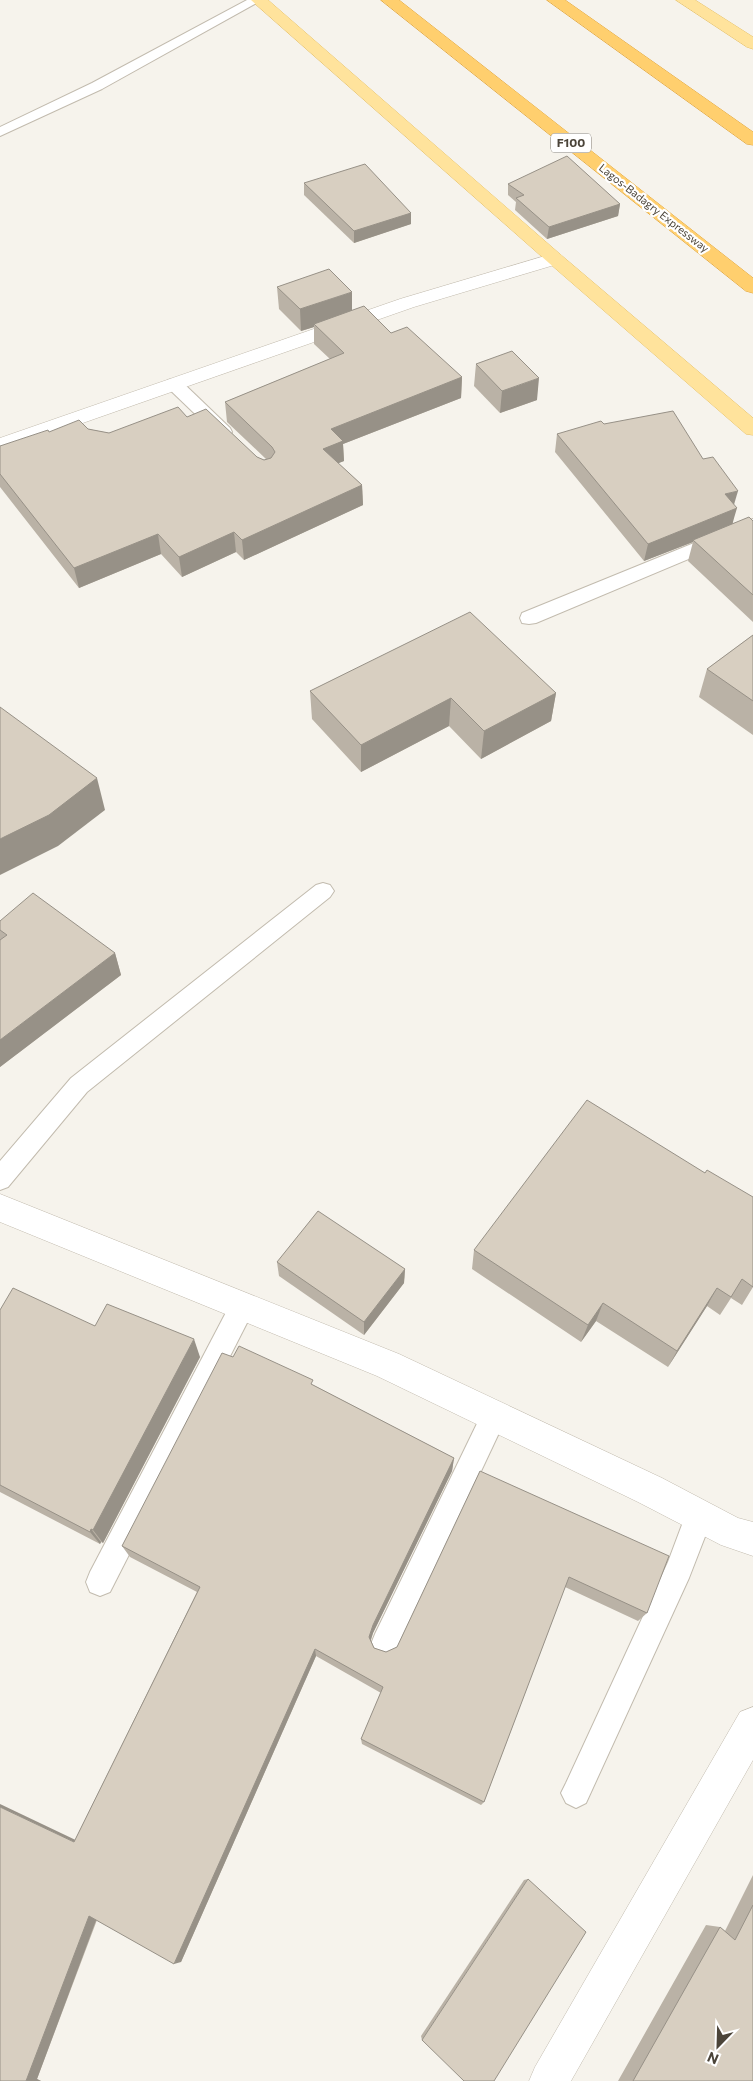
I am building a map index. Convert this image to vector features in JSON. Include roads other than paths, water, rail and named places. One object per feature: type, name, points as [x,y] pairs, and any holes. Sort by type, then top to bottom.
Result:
[{"type":"highway","name":"Lagos-Badagry Expressway","points":[[389,0],[753,287]]},
{"type":"highway","points":[[555,0],[753,140]]},
{"type":"main road","points":[[257,0],[753,429]]},
{"type":"main road","points":[[684,0],[753,44]]},
{"type":"street","points":[[0,445],[407,303],[555,259]]},
{"type":"street","points":[[0,1208],[388,1366],[650,1490],[733,1533],[753,1540]]},
{"type":"street","points":[[550,2081],[753,1724]]},
{"type":"lane","points":[[0,132],[97,86],[257,0]]},
{"type":"lane","points":[[174,384],[238,445]]},
{"type":"lane","points":[[529,618],[753,525]]},
{"type":"lane","points":[[0,1179],[79,1085],[324,891]]},
{"type":"lane","points":[[100,1582],[242,1307]]},
{"type":"lane","points":[[385,1644],[494,1416]]},
{"type":"lane","points":[[576,1793],[679,1568],[699,1516]]}]
